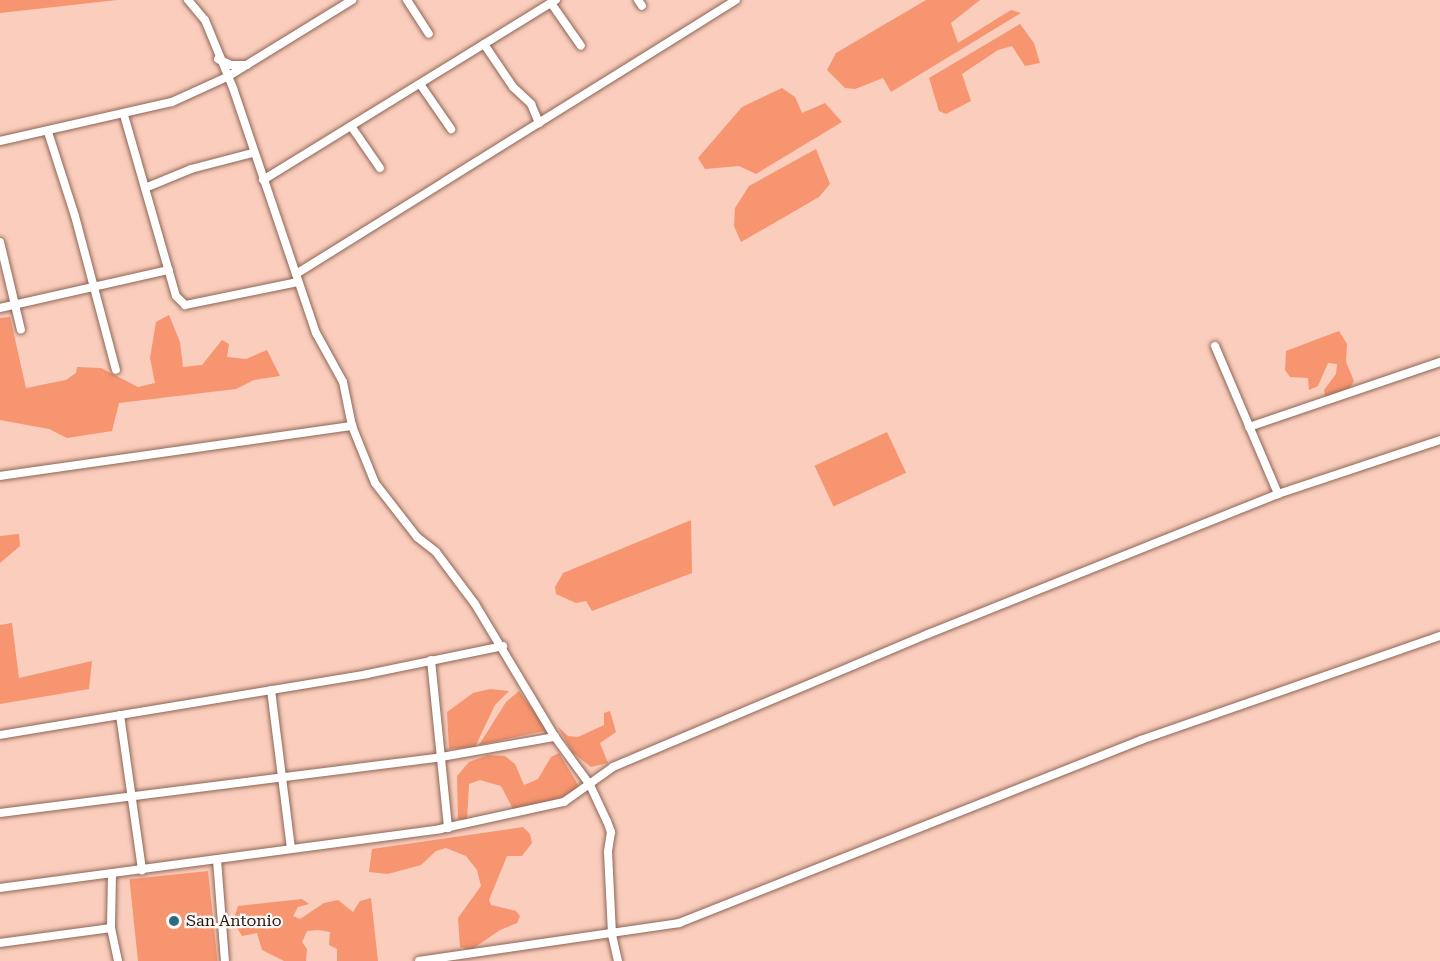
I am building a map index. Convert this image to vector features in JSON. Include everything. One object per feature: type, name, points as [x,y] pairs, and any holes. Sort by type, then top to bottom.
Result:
[{"type":"street","points":[[188,0],[205,20],[316,333],[343,382],[352,426],[375,483],[417,537],[436,552],[502,646],[555,737],[590,785],[611,832],[608,852],[612,935],[618,961]]},
{"type":"street","points":[[0,141],[124,115],[172,102],[227,77],[352,0]]},
{"type":"street","points":[[407,0],[429,34]]},
{"type":"street","points":[[124,115],[176,296],[184,305],[297,278],[736,0]]},
{"type":"street","points":[[263,180],[553,2],[581,46]]},
{"type":"street","points":[[484,44],[513,87],[531,104],[539,123]]},
{"type":"street","points":[[218,58],[231,65],[247,65]]},
{"type":"street","points":[[420,84],[451,129]]},
{"type":"street","points":[[351,126],[380,168]]},
{"type":"street","points":[[48,132],[116,370]]},
{"type":"street","points":[[145,188],[190,169],[253,153]]},
{"type":"street","points":[[0,242],[21,330]]},
{"type":"street","points":[[0,308],[169,270]]},
{"type":"street","points":[[1215,345],[1278,494]]},
{"type":"street","points":[[1249,427],[1440,362]]},
{"type":"street","points":[[0,476],[352,426]]},
{"type":"street","points":[[0,888],[448,828],[535,811],[564,802],[613,767],[629,760],[1278,494],[1440,440]]},
{"type":"street","points":[[419,961],[612,935],[679,923],[1141,740],[1440,636]]},
{"type":"street","points":[[0,735],[271,690],[502,646]]},
{"type":"street","points":[[431,660],[448,828]]},
{"type":"street","points":[[271,690],[291,849]]},
{"type":"street","points":[[120,715],[142,870]]},
{"type":"street","points":[[0,813],[441,757],[555,737]]},
{"type":"street","points":[[217,860],[225,961]]},
{"type":"street","points":[[112,874],[111,928],[118,961]]},
{"type":"street","points":[[0,943],[111,928]]},
{"type":"shaded area","points":[[0,0],[117,0],[0,13]]},
{"type":"shaded area","points":[[926,0],[980,0],[951,23],[958,43],[1011,10],[1021,13],[891,92],[883,78],[855,89],[845,88],[827,70],[836,53]]},
{"type":"shaded area","points":[[1020,24],[1034,43],[1040,63],[1025,66],[1012,46],[998,50],[962,74],[971,101],[946,114],[939,111],[929,78]]},
{"type":"shaded area","points":[[782,88],[795,97],[802,113],[825,103],[842,122],[756,174],[739,166],[705,169],[698,158],[742,107]]},
{"type":"shaded area","points":[[816,149],[830,184],[819,197],[741,242],[734,226],[735,208],[749,186]]},
{"type":"shaded area","points":[[169,315],[180,342],[183,367],[202,365],[222,340],[229,344],[227,357],[246,359],[267,350],[280,376],[254,380],[236,389],[119,403],[112,431],[67,438],[49,429],[0,420],[0,318],[10,317],[26,388],[66,380],[76,373],[77,367],[101,368],[138,387],[155,383],[150,358],[156,322]]},
{"type":"shaded area","points":[[1339,331],[1347,344],[1346,362],[1354,381],[1350,388],[1325,397],[1324,390],[1336,374],[1337,364],[1328,363],[1318,386],[1309,390],[1308,378],[1290,377],[1285,370],[1286,351]]},
{"type":"shaded area","points":[[887,432],[906,473],[834,507],[814,466]]},
{"type":"shaded area","points":[[691,520],[692,573],[592,611],[586,601],[576,603],[556,594],[555,587],[563,573]]},
{"type":"shaded area","points":[[19,534],[20,546],[0,563],[0,536]]},
{"type":"shaded area","points":[[12,623],[19,678],[92,661],[89,689],[0,704],[0,625]]},
{"type":"shaded area","points":[[490,689],[509,691],[495,705],[475,747],[449,749],[447,712],[473,693]]},
{"type":"shaded area","points":[[519,691],[548,730],[479,745],[506,702]]},
{"type":"shaded area","points":[[610,711],[616,732],[600,743],[608,763],[591,767],[572,752],[558,727],[568,736],[578,737],[604,725],[604,713]]},
{"type":"shaded area","points":[[559,753],[580,788],[555,800],[513,809],[501,786],[480,780],[469,784],[467,820],[458,819],[457,776],[469,762],[488,755],[505,756],[515,764],[524,785],[538,779],[551,757]]},
{"type":"shaded area","points":[[523,827],[530,834],[532,843],[522,856],[507,856],[489,900],[491,905],[516,911],[520,916],[517,923],[500,930],[471,950],[460,947],[458,918],[481,886],[477,870],[466,856],[446,848],[436,851],[421,865],[388,874],[369,872],[372,849]]},
{"type":"shaded area","name":"San Antonio","points":[[208,871],[217,961],[138,961],[129,879]]},
{"type":"shaded area","points":[[371,898],[378,961],[337,961],[337,949],[329,945],[330,932],[318,930],[307,931],[302,942],[307,949],[306,961],[284,961],[262,950],[257,933],[242,936],[233,921],[238,906],[302,899],[309,904],[298,907],[293,916],[300,919],[324,903],[338,900],[353,912],[360,901]]},
{"type":"place","name":"San Antonio","points":[[174,921]]}]
